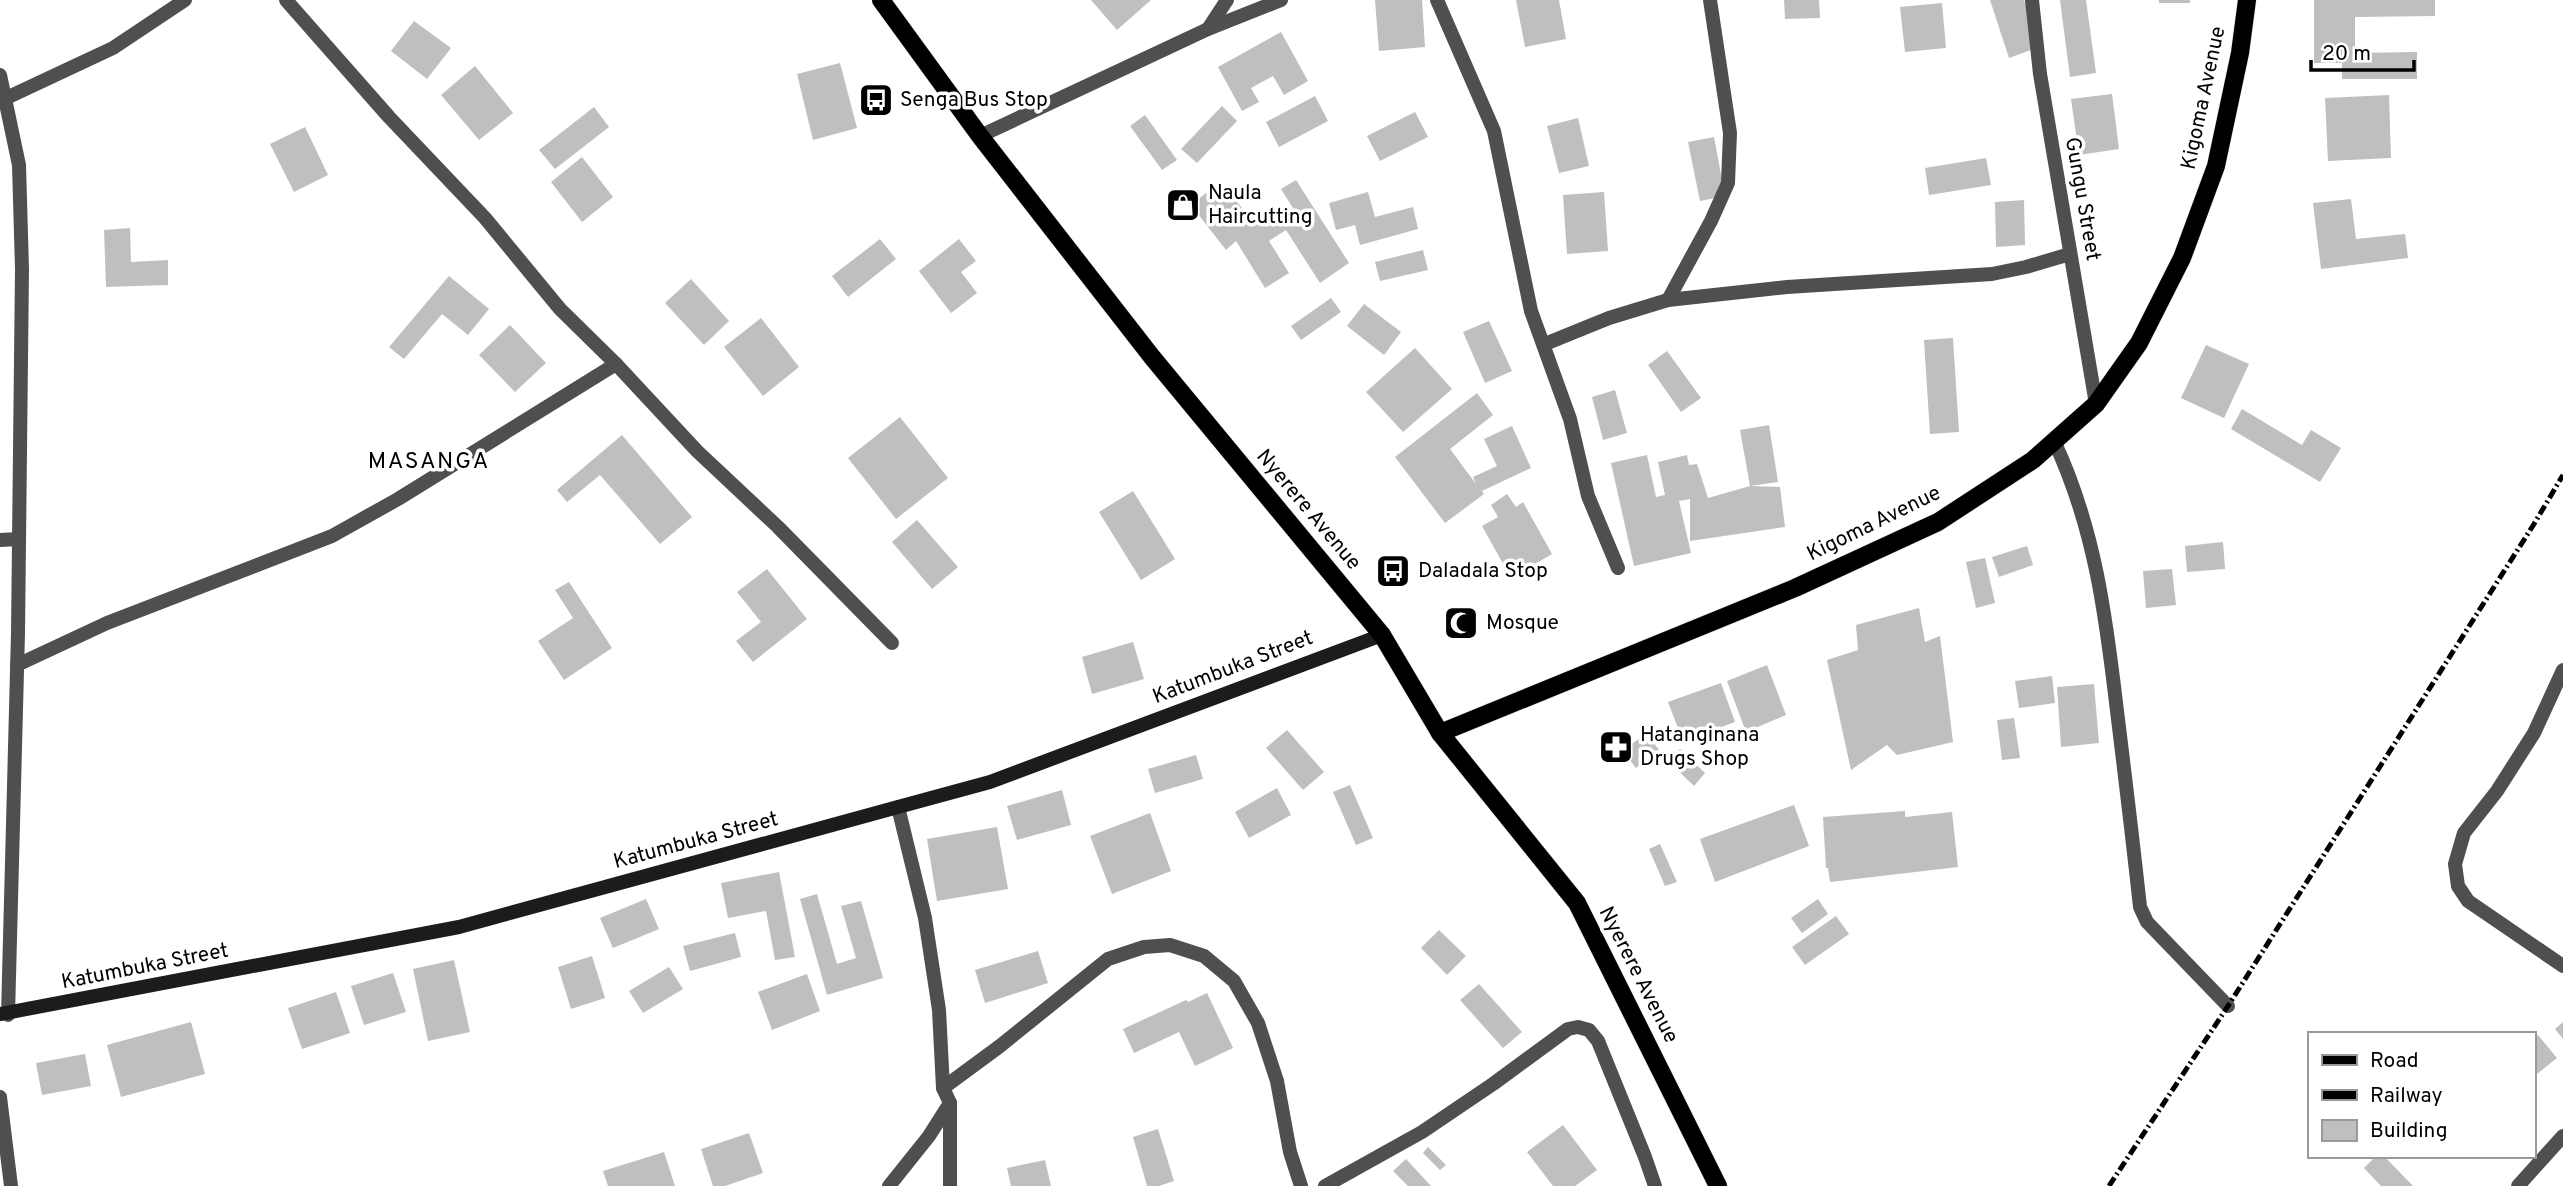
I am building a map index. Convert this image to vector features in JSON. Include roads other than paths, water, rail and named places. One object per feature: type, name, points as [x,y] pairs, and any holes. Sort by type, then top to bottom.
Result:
[{"type":"main road","name":"Nyerere Avenue","points":[[881,0],[980,136],[1152,357],[1382,635],[1440,733],[1577,904],[1718,1186]]},
{"type":"main road","name":"Kigoma Avenue","points":[[1440,733],[1795,588],[1938,522],[2033,460],[2096,404],[2138,343],[2182,258],[2216,166],[2240,53],[2247,0]]},
{"type":"main road","name":"Katumbuka Street","points":[[4,1014],[460,927],[990,782],[1382,635]]},
{"type":"street","points":[[3,100],[113,48],[185,0]]},
{"type":"street","points":[[286,0],[380,107],[485,218],[560,309],[616,363],[697,451],[778,527],[892,643]]},
{"type":"street","points":[[1208,29],[1227,0]]},
{"type":"street","points":[[980,136],[1208,29],[1281,0]]},
{"type":"street","points":[[1437,0],[1494,131],[1531,311],[1570,419],[1588,496],[1618,568]]},
{"type":"street","points":[[1668,300],[1711,221],[1728,183],[1730,133],[1710,0]]},
{"type":"street","name":"Gungu Street","points":[[2032,0],[2040,74],[2096,404]]},
{"type":"street","points":[[0,75],[3,100],[19,165],[22,243],[17,665],[4,1014]]},
{"type":"street","points":[[1545,344],[1628,312],[1668,300],[1787,287],[1992,274],[2070,254]]},
{"type":"street","points":[[17,665],[107,623],[332,536],[398,499],[616,363]]},
{"type":"street","points":[[2054,441],[2071,477],[2087,524],[2106,619],[2140,907],[2147,922],[2228,1006]]},
{"type":"street","points":[[0,540],[19,539]]},
{"type":"street","points":[[2563,670],[2534,733],[2497,791],[2464,833],[2455,864],[2458,886],[2468,901],[2563,966]]},
{"type":"street","points":[[898,807],[925,918],[939,1010],[943,1088],[950,1102],[950,1186]]},
{"type":"street","points":[[943,1088],[1108,959],[1144,947],[1170,946],[1204,956],[1234,981],[1258,1023],[1276,1082],[1290,1152],[1301,1186]]},
{"type":"street","points":[[1325,1186],[1422,1132],[1559,1035],[1578,1027],[1589,1030],[1598,1041],[1646,1157],[1654,1186]]},
{"type":"street","points":[[0,1097],[10,1186]]},
{"type":"street","points":[[889,1186],[929,1136],[950,1102]]},
{"type":"street","points":[[2518,1186],[2563,1136]]},
{"type":"railway","points":[[2109,1186],[2228,1006],[2563,475]]},
{"type":"place","name":"Senga Bus Stop","points":[[876,100]]},
{"type":"place","name":"Naula Haircutting","points":[[1183,205]]},
{"type":"place","name":"Daladala Stop","points":[[1393,571]]},
{"type":"place","name":"Mosque","points":[[1461,623]]},
{"type":"place","name":"Hatanginana Drugs Shop","points":[[1616,747]]},
{"type":"district","name":"MASANGA","points":[[429,462]]}]
